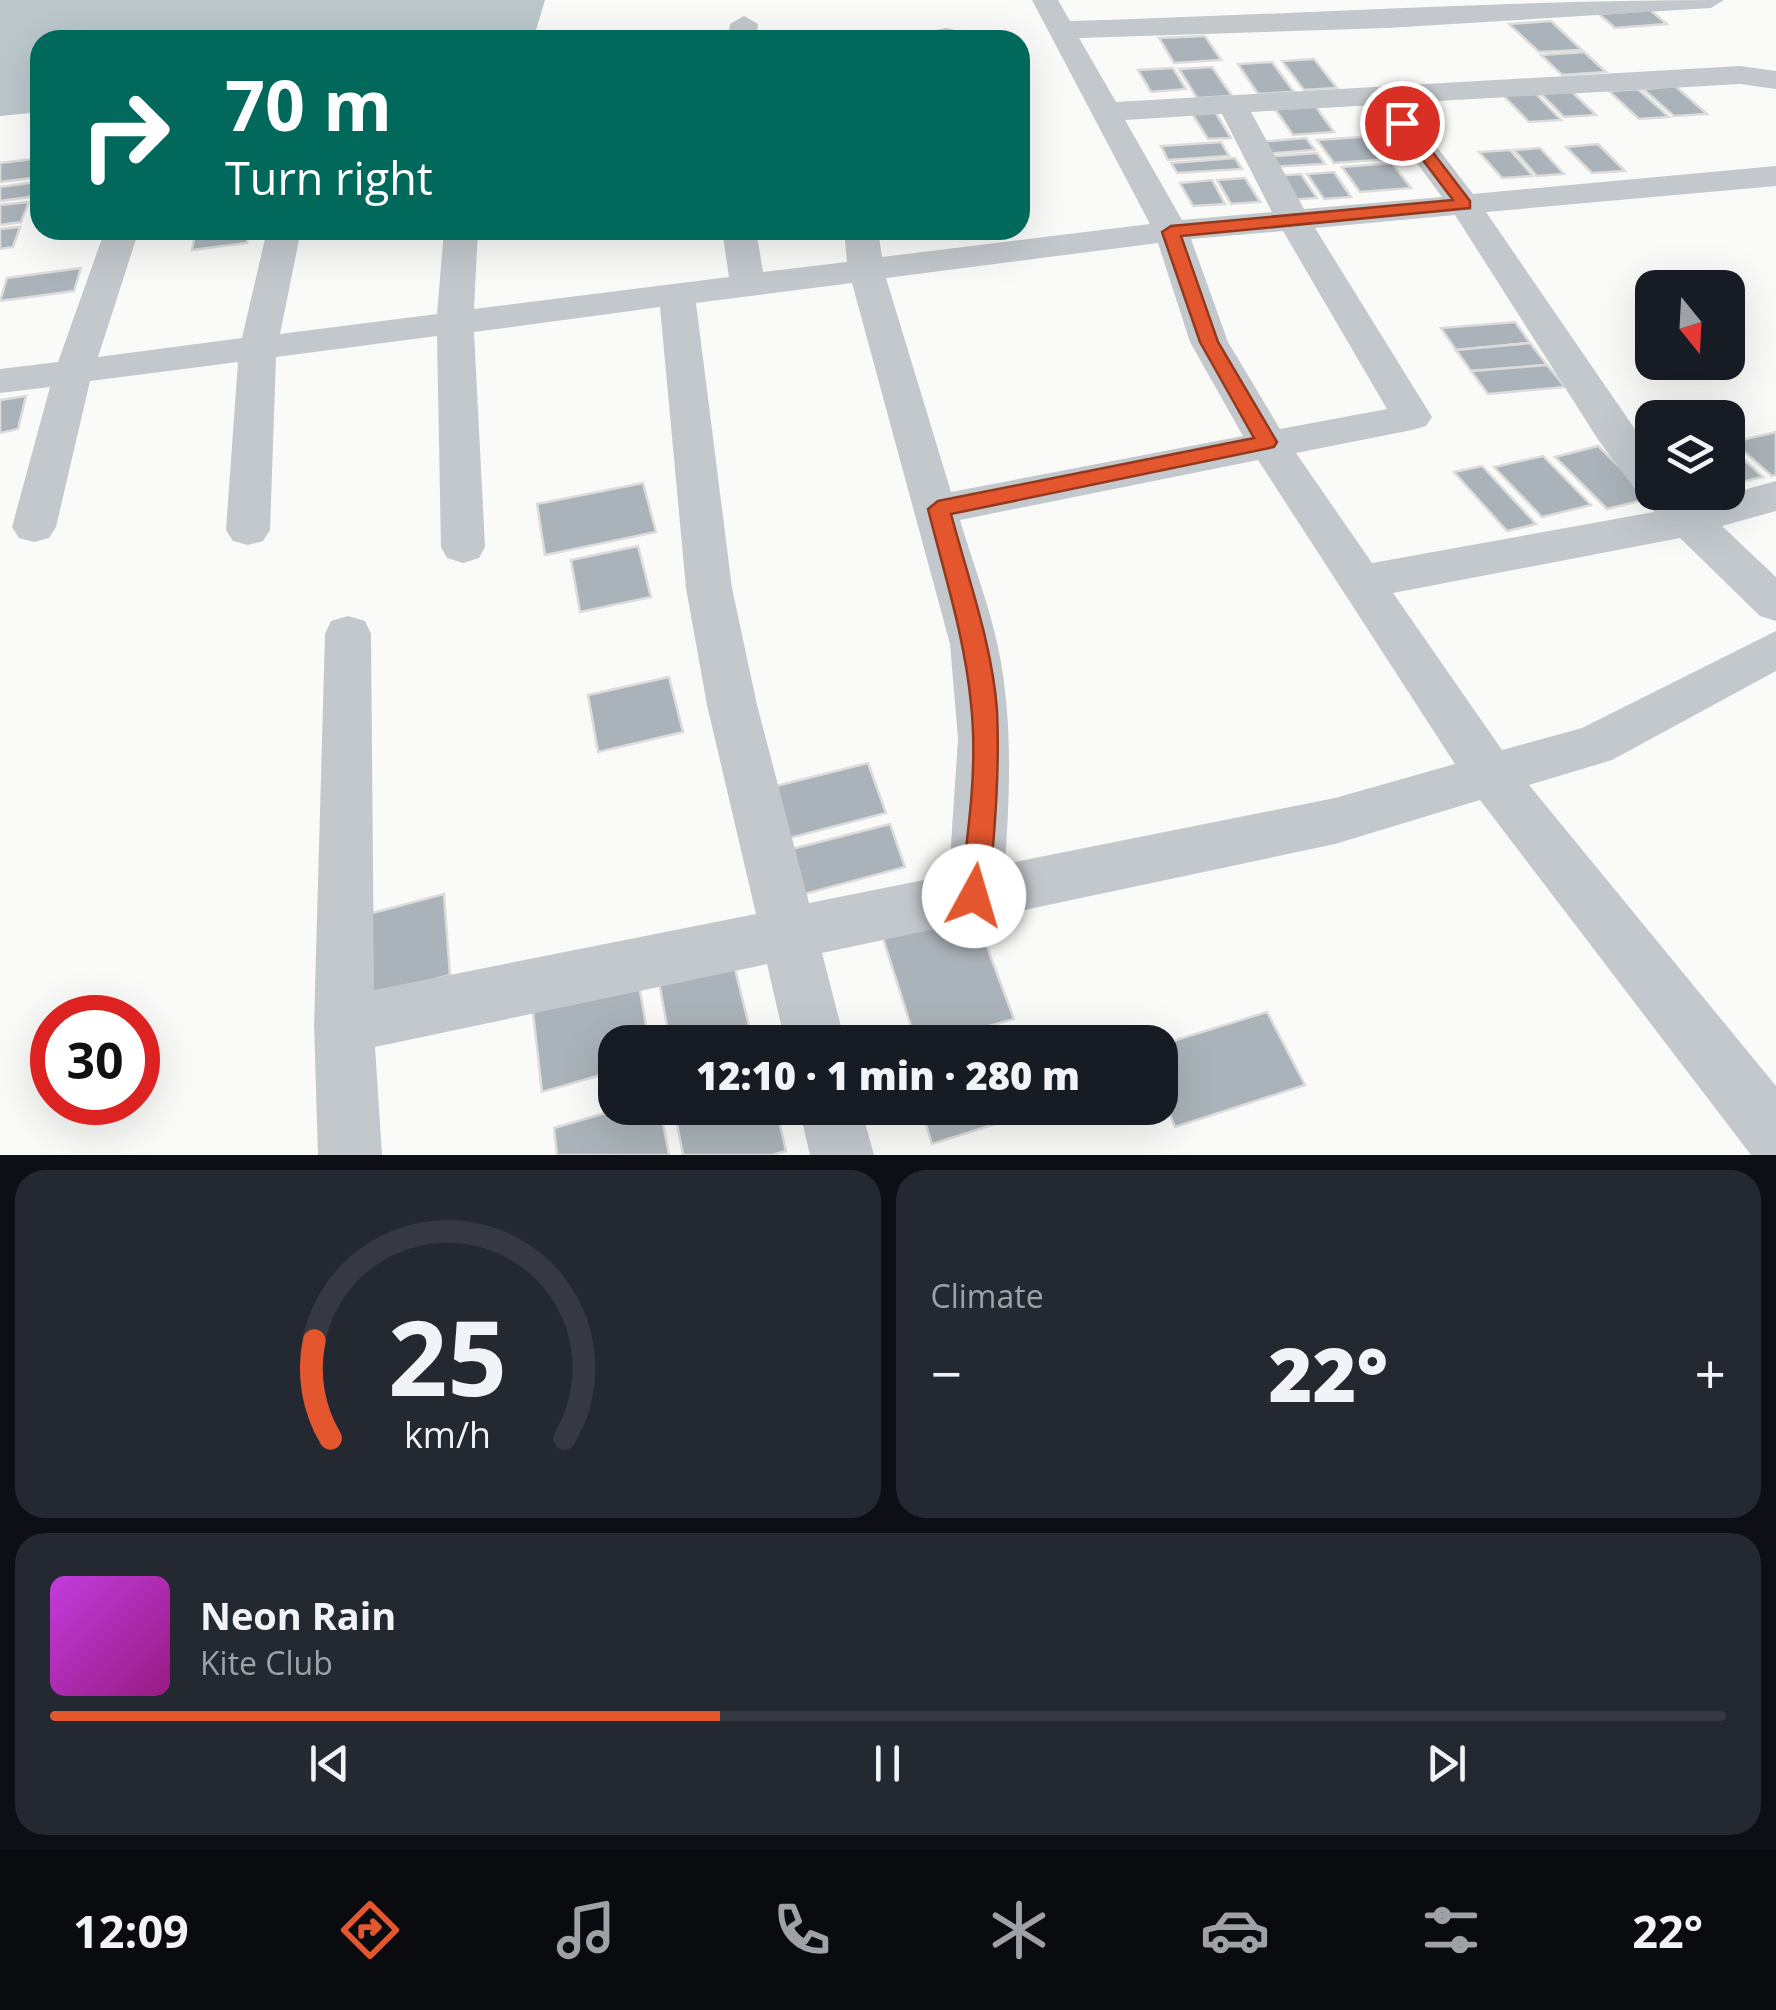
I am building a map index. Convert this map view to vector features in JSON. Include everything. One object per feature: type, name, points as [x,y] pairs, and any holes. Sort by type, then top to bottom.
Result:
[{"type":"street","points":[[1045,0],[1171,232],[1209,342],[1266,442],[1492,777],[1776,1136]]},
{"type":"street","points":[[1058,30],[1387,20],[1711,0]]},
{"type":"street","points":[[1103,112],[1740,75],[1776,80]]},
{"type":"street","points":[[1382,96],[1464,204],[1635,460]]},
{"type":"street","points":[[938,509],[1266,442],[1412,418],[1292,218],[1232,105]]},
{"type":"street","points":[[0,381],[748,286],[864,250],[1171,232],[1776,176]]},
{"type":"street","points":[[34,526],[74,370],[119,240]]},
{"type":"street","points":[[248,530],[258,348],[282,240]]},
{"type":"street","points":[[460,240],[455,324],[463,547]]},
{"type":"street","points":[[741,240],[748,286]]},
{"type":"street","points":[[864,250],[974,644],[984,707],[985,796],[974,896]]},
{"type":"street","points":[[677,296],[710,588],[732,705],[811,1025]]},
{"type":"street","points":[[1745,499],[1776,496]]},
{"type":"street","points":[[1361,582],[1661,510]]},
{"type":"street","points":[[1676,510],[1776,604]]},
{"type":"street","points":[[348,634],[344,1025],[350,1155]]},
{"type":"street","points":[[344,1025],[1334,821],[1594,745],[1662,714],[1776,649]]},
{"type":"street","points":[[834,1125],[842,1155]]},
{"type":"shaded area","points":[[0,0],[545,0],[536,30],[30,30],[30,113],[0,116]]},
{"type":"building","points":[[1650,10],[1667,24],[1615,28],[1599,14]]},
{"type":"building","points":[[1551,21],[1582,50],[1539,52],[1509,24]]},
{"type":"building","points":[[1205,36],[1221,60],[1174,63],[1159,38]]},
{"type":"building","points":[[1584,52],[1606,72],[1562,75],[1541,55]]},
{"type":"building","points":[[1314,59],[1337,88],[1304,90],[1282,61]]},
{"type":"building","points":[[1272,62],[1294,92],[1258,94],[1238,64]]},
{"type":"building","points":[[1212,67],[1232,96],[1197,98],[1179,69]]},
{"type":"building","points":[[1173,68],[1186,89],[1151,92],[1138,70]]},
{"type":"building","points":[[1675,86],[1707,114],[1674,116],[1643,89]]},
{"type":"building","points":[[1569,89],[1596,115],[1564,117],[1538,91]]},
{"type":"building","points":[[1638,89],[1669,117],[1639,119],[1609,91]]},
{"type":"building","points":[[1533,91],[1561,120],[1529,122],[1501,93]]},
{"type":"building","points":[[1313,103],[1334,132],[1293,135],[1273,106]]},
{"type":"building","points":[[1214,110],[1231,138],[1208,139],[1191,112]]},
{"type":"building","points":[[1374,136],[1391,159],[1334,163],[1317,140]]},
{"type":"building","points":[[1306,138],[1315,150],[1264,154],[1257,142]]},
{"type":"building","points":[[1221,142],[1229,156],[1168,160],[1161,146]]},
{"type":"building","points":[[1598,144],[1625,171],[1592,173],[1566,147]]},
{"type":"building","points":[[1540,148],[1564,174],[1537,176],[1514,150]]},
{"type":"building","points":[[1510,150],[1533,176],[1502,178],[1479,152]]},
{"type":"building","points":[[1317,153],[1325,164],[1270,167],[1263,157]]},
{"type":"building","points":[[1235,158],[1242,169],[1177,173],[1171,163]]},
{"type":"building","points":[[30,159],[30,178],[0,182],[0,163]]},
{"type":"building","points":[[1392,163],[1411,188],[1360,192],[1342,167]]},
{"type":"building","points":[[1334,172],[1351,197],[1324,199],[1307,174]]},
{"type":"building","points":[[1301,174],[1317,198],[1290,200],[1274,176]]},
{"type":"building","points":[[1245,178],[1260,202],[1231,204],[1217,180]]},
{"type":"building","points":[[1212,180],[1225,204],[1193,206],[1180,183]]},
{"type":"building","points":[[30,183],[30,197],[0,201],[0,187]]},
{"type":"building","points":[[29,202],[21,222],[0,225],[0,205]]},
{"type":"building","points":[[20,227],[13,247],[0,249],[0,229]]},
{"type":"building","points":[[194,240],[247,240],[247,243],[192,250]]},
{"type":"building","points":[[81,268],[74,291],[0,301],[7,278]]},
{"type":"building","points":[[1515,322],[1530,343],[1456,350],[1441,328]]},
{"type":"building","points":[[1530,343],[1547,365],[1471,371],[1456,350]]},
{"type":"building","points":[[1547,365],[1565,387],[1488,394],[1471,371]]},
{"type":"building","points":[[26,396],[18,429],[0,433],[0,400]]},
{"type":"building","points":[[1776,432],[1776,475],[1772,476],[1745,452],[1745,439]]},
{"type":"building","points":[[1598,446],[1635,482],[1635,502],[1607,509],[1555,457]]},
{"type":"building","points":[[1543,456],[1591,505],[1542,517],[1494,467]]},
{"type":"building","points":[[1745,461],[1763,477],[1745,481]]},
{"type":"building","points":[[1482,466],[1536,524],[1507,531],[1454,472]]},
{"type":"building","points":[[643,483],[656,532],[545,555],[537,504]]},
{"type":"building","points":[[638,546],[651,597],[580,612],[571,560]]},
{"type":"building","points":[[669,677],[683,732],[598,752],[588,695]]},
{"type":"building","points":[[868,763],[886,813],[778,841],[764,789]]},
{"type":"building","points":[[890,824],[905,867],[797,896],[784,851]]},
{"type":"building","points":[[444,894],[450,975],[358,1000],[357,917]]},
{"type":"building","points":[[971,904],[1014,1019],[993,1025],[911,1025],[880,929]]},
{"type":"building","points":[[733,961],[749,1025],[667,1025],[659,982]]},
{"type":"building","points":[[637,974],[646,1025],[598,1025],[598,1076],[542,1092],[532,1003]]},
{"type":"building","points":[[1267,1012],[1305,1085],[1175,1127],[1178,1039]]},
{"type":"building","points":[[598,1115],[598,1125],[663,1125],[669,1155],[557,1155],[554,1128]]},
{"type":"building","points":[[677,1125],[780,1125],[786,1151],[772,1155],[683,1155]]},
{"type":"building","points":[[926,1125],[992,1125],[932,1144]]},
{"type":"route","points":[[974,896],[985,796],[984,707],[974,644],[938,509],[1266,442],[1209,342],[1171,232],[1464,204],[1402,123]]}]
